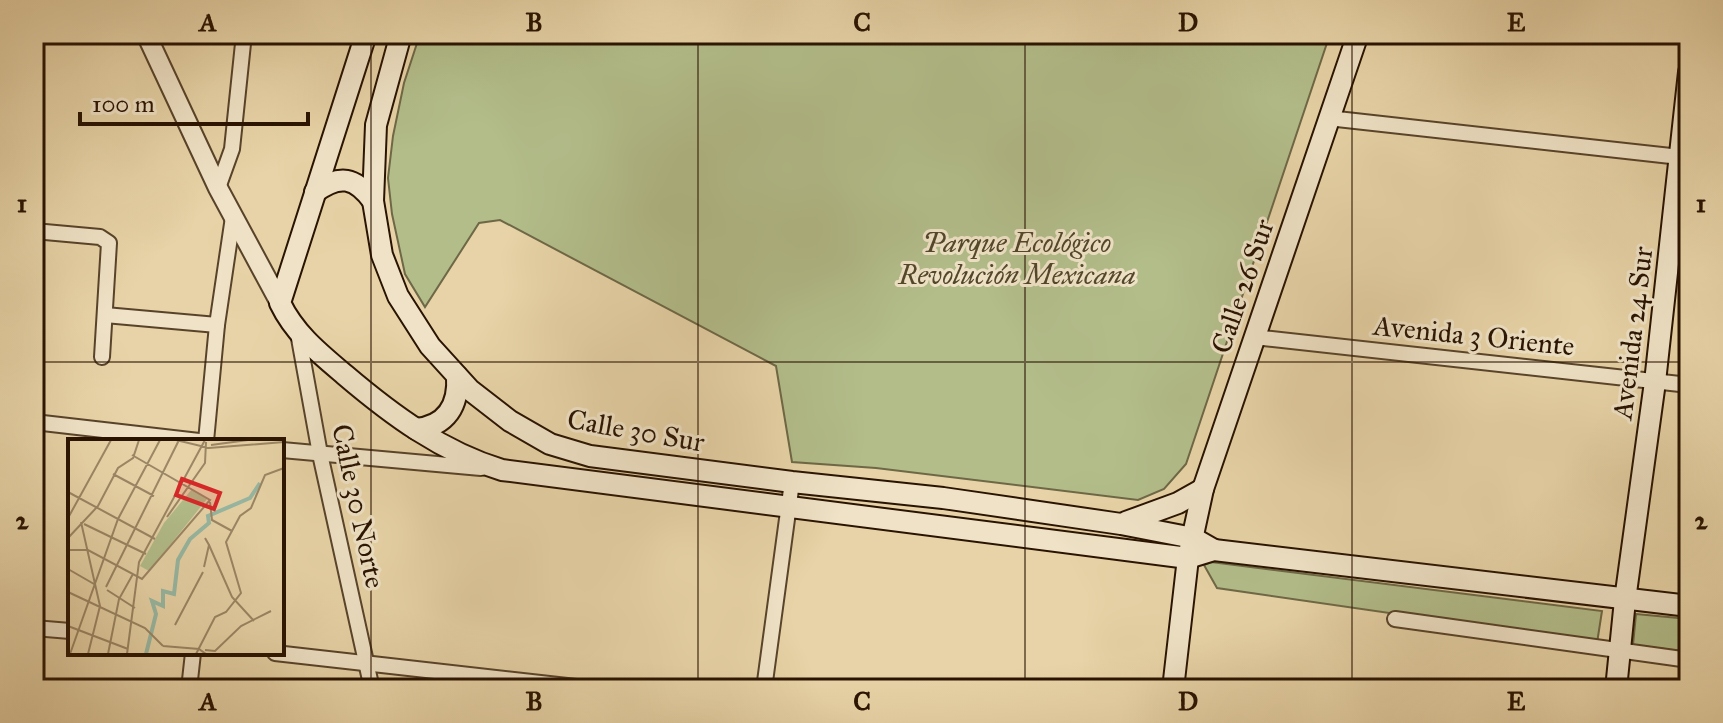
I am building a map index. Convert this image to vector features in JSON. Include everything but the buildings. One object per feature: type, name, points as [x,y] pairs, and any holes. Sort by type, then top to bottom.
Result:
[{"type":"main road","points":[[366,34],[280,303],[298,333],[373,399],[416,429],[468,459],[502,470],[789,505],[1214,550],[1689,606]]},
{"type":"main road","name":"Calle 30 Sur","points":[[401,34],[376,125],[373,201],[382,255],[393,285],[420,332],[480,399],[510,421],[550,444],[576,453],[792,482],[943,498],[1121,524],[1191,548]]},
{"type":"main road","name":"Calle 26 Sur","points":[[1173,689],[1191,548],[1203,489],[1358,34]]},
{"type":"main road","name":"Avenida 24 Sur","points":[[1616,689],[1625,600],[1685,157],[1689,72]]},
{"type":"main road","points":[[315,192],[328,183],[349,181],[361,187],[373,201]]},
{"type":"main road","points":[[416,429],[434,426],[448,415],[456,400],[457,376]]},
{"type":"main road","points":[[1121,524],[1165,509],[1203,489]]},
{"type":"street","points":[[146,34],[218,188],[280,303]]},
{"type":"street","points":[[218,188],[232,149],[244,34]]},
{"type":"street","points":[[1328,118],[1685,157]]},
{"type":"street","points":[[206,439],[217,325],[233,217]]},
{"type":"street","points":[[34,231],[106,239],[110,249],[102,357]]},
{"type":"street","points":[[105,315],[217,325]]},
{"type":"street","name":"Calle 30 Norte","points":[[298,333],[320,454],[372,689]]},
{"type":"street","name":"Avenida 3 Oriente","points":[[1254,337],[1689,385]]},
{"type":"street","points":[[34,422],[182,439]]},
{"type":"street","points":[[284,450],[502,470]]},
{"type":"street","points":[[764,689],[792,482]]},
{"type":"street","points":[[1395,619],[1689,660]]},
{"type":"street","points":[[34,628],[68,631]]},
{"type":"street","points":[[284,654],[594,689]]},
{"type":"street","points":[[189,689],[193,655]]},
{"type":"green space","name":"Parque Ecológico Revolución Mexicana","points":[[420,34],[1330,34],[1186,464],[1164,489],[1138,500],[876,468],[792,462],[776,366],[500,220],[479,223],[425,307],[405,274],[388,178],[404,83]]},
{"type":"green space","points":[[1211,562],[1602,611],[1597,643],[1217,588],[1204,565]]},
{"type":"green space","points":[[1636,614],[1689,619],[1689,652],[1633,645]]}]
